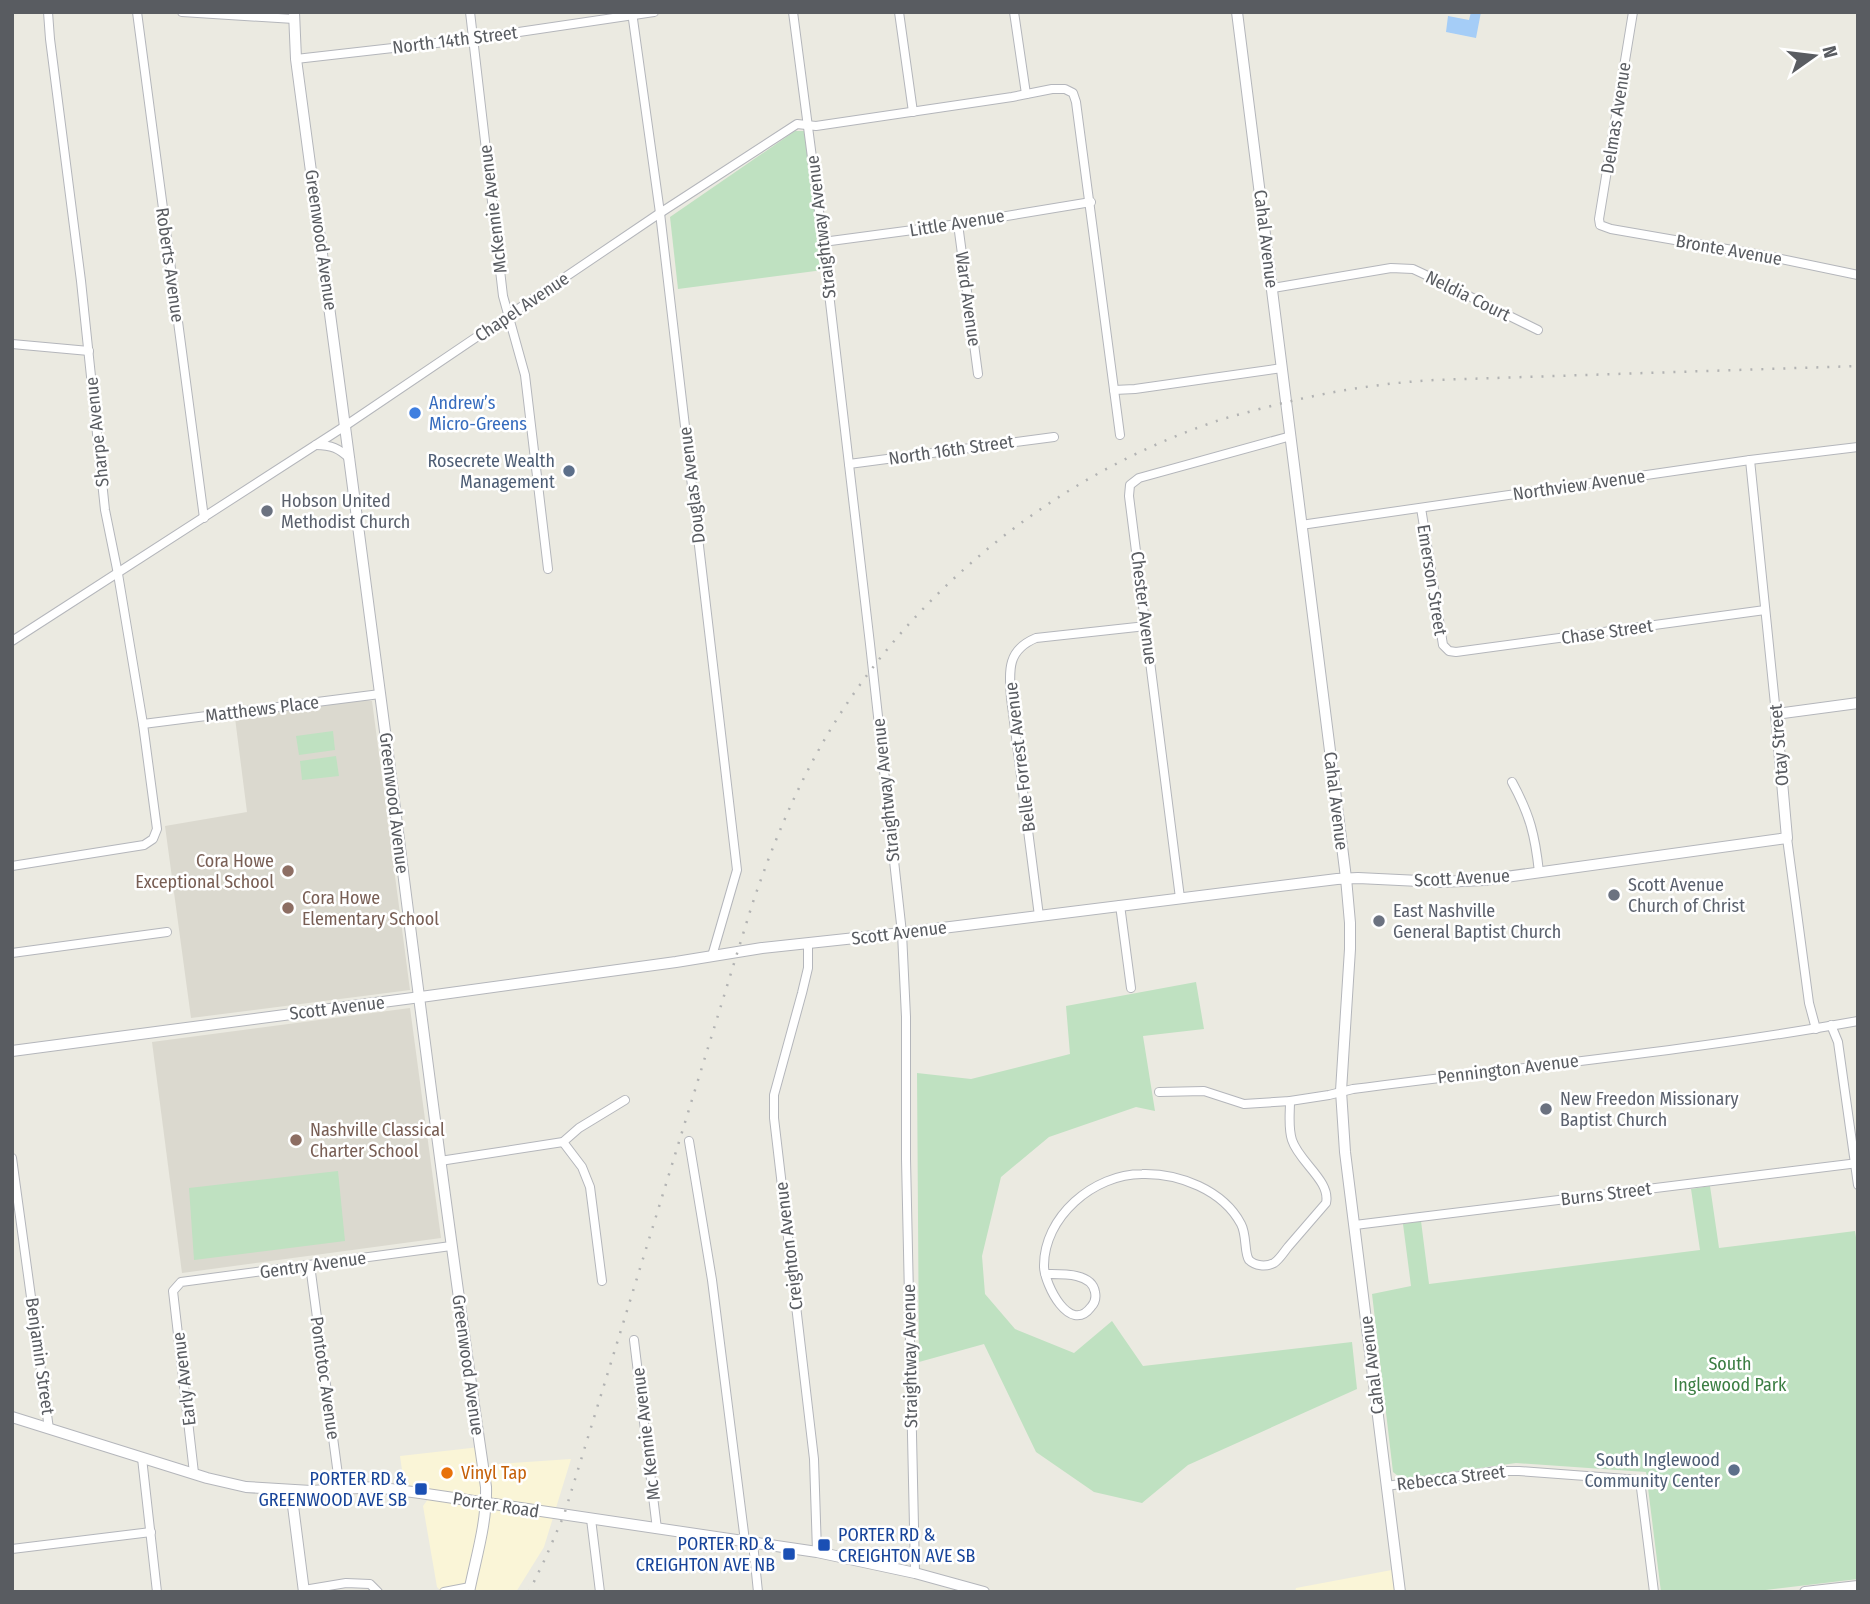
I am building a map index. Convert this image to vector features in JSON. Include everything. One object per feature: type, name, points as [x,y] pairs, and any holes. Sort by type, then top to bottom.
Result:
[{"type":"street","name":"Sharpe Avenue","points":[[12,866],[144,845],[153,839],[157,829],[143,724],[105,510],[89,351],[48,12]]},
{"type":"street","name":"Roberts Avenue","points":[[137,12],[204,518]]},
{"type":"street","points":[[182,12],[294,15]]},
{"type":"street","name":"McKennie Avenue","points":[[470,12],[503,296],[526,375],[548,569]]},
{"type":"street","name":"North 14th Street","points":[[296,59],[654,12]]},
{"type":"street","name":"Straightway Avenue","points":[[793,12],[823,242],[902,933],[906,1017],[906,1160],[915,1573]]},
{"type":"street","points":[[899,12],[913,112]]},
{"type":"street","points":[[1014,12],[1026,94]]},
{"type":"street","name":"Cahal Avenue","points":[[1237,12],[1346,878],[1350,949],[1341,1091],[1345,1152],[1400,1592]]},
{"type":"street","name":"Delmas Avenue","points":[[1600,225],[1633,12]]},
{"type":"street","name":"Douglas Avenue","points":[[633,14],[660,213],[737,870],[712,956]]},
{"type":"street","name":"Greenwood Avenue","points":[[294,15],[296,59],[451,1246],[486,1487],[486,1504],[470,1589]]},
{"type":"street","name":"Chapel Avenue","points":[[12,641],[345,426],[660,213],[797,124],[816,126],[1065,89],[1073,93],[1076,102],[1091,202]]},
{"type":"street","points":[[1091,202],[1120,435]]},
{"type":"street","name":"Little Avenue","points":[[823,242],[958,224],[1091,202]]},
{"type":"street","name":"Ward Avenue","points":[[958,224],[978,374]]},
{"type":"street","name":"Bronte Avenue","points":[[1600,225],[1858,275]]},
{"type":"street","name":"Neldia Court","points":[[1273,288],[1391,268],[1413,270],[1538,330]]},
{"type":"street","points":[[12,344],[89,351]]},
{"type":"street","points":[[1114,390],[1282,368]]},
{"type":"street","name":"Chester Avenue","points":[[1180,898],[1129,496],[1130,485],[1139,478],[1291,436]]},
{"type":"street","name":"North 16th Street","points":[[849,464],[1054,437]]},
{"type":"street","points":[[316,445],[336,447],[350,459]]},
{"type":"street","name":"Northview Avenue","points":[[1301,525],[1750,460],[1858,447]]},
{"type":"street","name":"Otay Street","points":[[1750,460],[1787,838],[1809,1003],[1816,1029]]},
{"type":"street","name":"Emerson Street","points":[[1420,508],[1443,645],[1448,650]]},
{"type":"street","name":"Chase Street","points":[[1448,650],[1455,652],[1765,610]]},
{"type":"street","name":"Belle Forrest Avenue","points":[[1038,916],[1011,698],[1012,661],[1016,651],[1024,643],[1036,638],[1146,626]]},
{"type":"street","name":"Matthews Place","points":[[143,724],[380,694]]},
{"type":"street","points":[[1776,714],[1858,703]]},
{"type":"street","points":[[1512,782],[1527,809],[1536,842],[1539,872]]},
{"type":"street","name":"Scott Avenue","points":[[12,1051],[712,956],[1120,905],[1346,878],[1440,882],[1483,880],[1787,838]]},
{"type":"street","points":[[1120,905],[1131,988]]},
{"type":"street","points":[[12,953],[167,932]]},
{"type":"street","name":"Creighton Avenue","points":[[807,944],[807,968],[774,1096],[774,1118],[814,1459],[817,1552]]},
{"type":"street","name":"Pennington Avenue","points":[[1159,1092],[1203,1091],[1244,1104],[1290,1101],[1341,1091],[1816,1029],[1858,1021]]},
{"type":"street","points":[[1832,1026],[1838,1042],[1858,1185]]},
{"type":"street","points":[[440,1161],[563,1142],[579,1128],[625,1101]]},
{"type":"street","points":[[1045,1274],[1065,1274],[1091,1282],[1096,1297],[1092,1306],[1077,1316],[1068,1313],[1052,1293],[1045,1274],[1046,1249],[1051,1233],[1072,1203],[1100,1184],[1136,1174],[1158,1173],[1177,1177],[1210,1193],[1241,1223],[1246,1236],[1247,1256],[1251,1262],[1260,1266],[1275,1262],[1326,1203],[1328,1194],[1298,1154],[1292,1138],[1290,1101]]},
{"type":"street","points":[[689,1141],[758,1592]]},
{"type":"street","points":[[563,1142],[582,1167],[590,1187],[602,1281]]},
{"type":"street","name":"Benjamin Street","points":[[12,1158],[17,1227],[49,1429]]},
{"type":"street","name":"Burns Street","points":[[1355,1225],[1856,1163]]},
{"type":"street","name":"Gentry Avenue","points":[[176,1286],[181,1282],[451,1246]]},
{"type":"street","name":"Pontotoc Avenue","points":[[310,1265],[340,1490]]},
{"type":"street","name":"Early Avenue","points":[[176,1286],[173,1291],[194,1473]]},
{"type":"street","name":"Mc Kennie Avenue","points":[[634,1340],[657,1529]]},
{"type":"street","name":"Porter Road","points":[[12,1417],[246,1487],[291,1490],[375,1488],[420,1493],[817,1552],[915,1573],[984,1592]]},
{"type":"street","points":[[142,1458],[157,1592]]},
{"type":"street","name":"Rebecca Street","points":[[1386,1486],[1497,1471],[1640,1480],[1654,1592]]},
{"type":"street","points":[[291,1490],[304,1591],[346,1583],[370,1584],[378,1592]]},
{"type":"street","points":[[591,1519],[600,1592]]},
{"type":"street","points":[[12,1549],[151,1532]]},
{"type":"street","points":[[1805,1592],[1858,1586]]},
{"type":"street","points":[[444,1592],[470,1589]]},
{"type":"shaded area","name":"Cora Howe Elementary School","points":[[372,701],[410,990],[191,1018],[165,826],[247,812],[235,718]]},
{"type":"shaded area","name":"Nashville Classical Charter School","points":[[410,1008],[441,1238],[182,1273],[152,1042]]},
{"type":"shaded area","points":[[480,1447],[483,1465],[571,1459],[544,1547],[516,1592],[442,1592],[437,1587],[423,1506],[431,1495],[405,1491],[400,1456]]},
{"type":"shaded area","points":[[1397,1569],[1400,1592],[1295,1592],[1296,1588]]},
{"type":"green space","points":[[795,131],[805,131],[823,270],[678,289],[670,217]]},
{"type":"green space","points":[[333,731],[335,750],[299,755],[296,736]]},
{"type":"green space","points":[[336,756],[339,776],[302,780],[300,761]]},
{"type":"green space","points":[[1196,982],[1204,1029],[1143,1036],[1155,1111],[1136,1107],[1049,1137],[1001,1177],[982,1256],[985,1294],[1015,1329],[1074,1353],[1112,1321],[1143,1366],[1352,1342],[1357,1389],[1188,1465],[1142,1503],[1094,1492],[1036,1452],[984,1344],[919,1362],[917,1073],[971,1079],[1070,1054],[1066,1006]]},
{"type":"green space","points":[[338,1171],[345,1241],[194,1260],[189,1188]]},
{"type":"green space","name":"South Inglewood Park","points":[[1710,1186],[1719,1248],[1855,1231],[1858,1250],[1858,1579],[1749,1592],[1661,1592],[1646,1472],[1516,1463],[1408,1478],[1393,1472],[1372,1294],[1411,1286],[1403,1224],[1421,1221],[1429,1284],[1700,1250],[1691,1189]]},
{"type":"water","points":[[1471,12],[1481,12],[1476,38],[1446,32],[1448,16],[1469,20]]},
{"type":"railway","points":[[529,1592],[564,1515],[752,905],[775,843],[811,763],[856,690],[896,639],[940,592],[988,549],[1040,510],[1095,476],[1152,447],[1211,423],[1275,405],[1364,387],[1434,380],[1858,366]]},
{"type":"place","name":"Andrew’s Micro-Greens","points":[[415,413]]},
{"type":"place","name":"Rosecrete Wealth Management","points":[[569,471]]},
{"type":"place","name":"Hobson United Methodist Church","points":[[267,511]]},
{"type":"place","name":"Cora Howe Exceptional School","points":[[288,871]]},
{"type":"place","name":"Scott Avenue Church of Christ","points":[[1614,895]]},
{"type":"place","name":"Cora Howe Elementary School","points":[[288,908]]},
{"type":"place","name":"East Nashville General Baptist Church","points":[[1379,921]]},
{"type":"place","name":"New Freedon Missionary Baptist Church","points":[[1546,1109]]},
{"type":"place","name":"Nashville Classical Charter School","points":[[296,1140]]},
{"type":"place","name":"South Inglewood Community Center","points":[[1734,1470]]},
{"type":"place","name":"Vinyl Tap","points":[[447,1473]]},
{"type":"place","name":"PORTER RD & GREENWOOD AVE SB","points":[[421,1489]]},
{"type":"place","name":"PORTER RD & CREIGHTON AVE SB","points":[[824,1545]]},
{"type":"place","name":"PORTER RD & CREIGHTON AVE NB","points":[[789,1554]]}]
